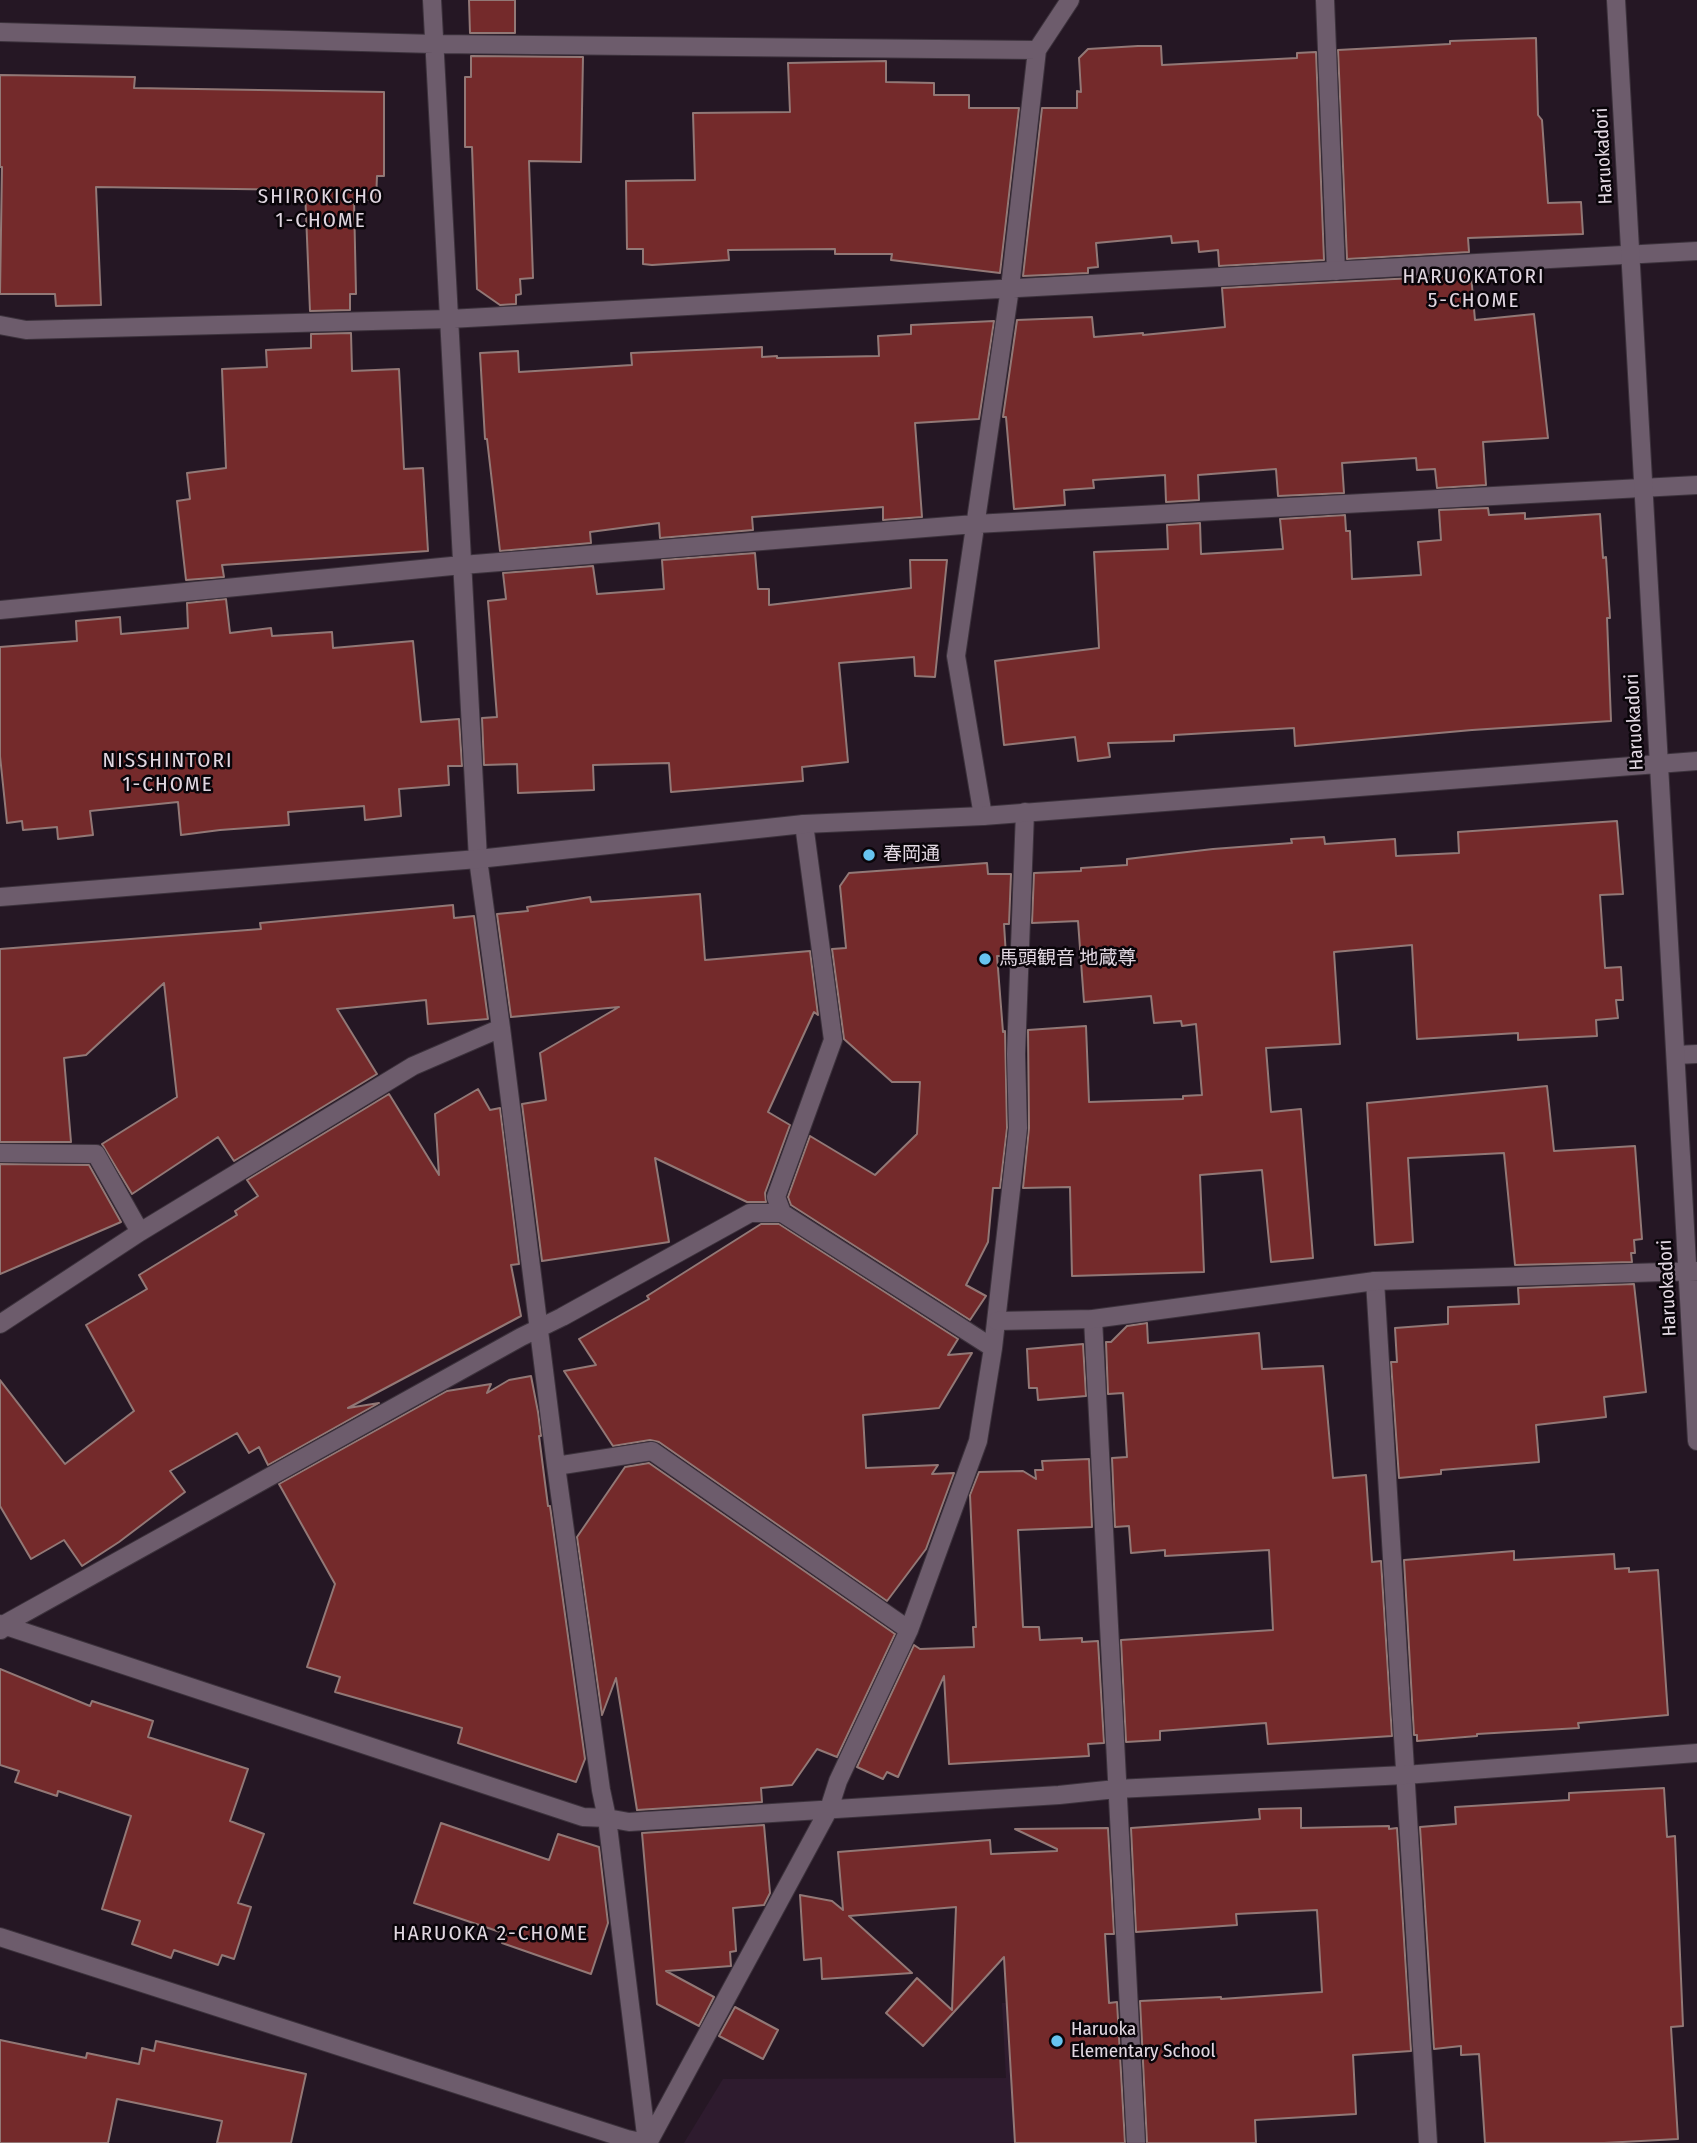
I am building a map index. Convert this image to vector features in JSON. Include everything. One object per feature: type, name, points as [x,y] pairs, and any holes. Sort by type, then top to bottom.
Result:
[{"type":"street","points":[[432,0],[478,859],[556,1466],[607,1818],[647,2143]]},
{"type":"street","points":[[983,816],[956,656],[1010,288],[1037,50],[1070,0]]},
{"type":"street","points":[[1325,0],[1336,271]]},
{"type":"street","name":"Haruokadori","points":[[1616,0],[1658,763],[1676,1055],[1693,1271],[1697,1441]]},
{"type":"street","points":[[0,32],[434,44],[1037,50]]},
{"type":"street","points":[[0,325],[26,330],[449,319],[1697,251]]},
{"type":"street","points":[[0,610],[462,565],[975,524],[1697,485]]},
{"type":"street","points":[[0,897],[478,859],[804,824],[983,816],[1697,761]]},
{"type":"street","points":[[647,2143],[829,1810],[838,1781],[909,1630],[978,1441],[997,1321],[1018,1128],[1016,1054],[1026,812]]},
{"type":"street","points":[[782,1213],[776,1196],[833,1040],[804,824]]},
{"type":"street","points":[[0,1324],[140,1232],[413,1066],[501,1028]]},
{"type":"street","points":[[1676,1055],[1697,1054]]},
{"type":"street","points":[[0,1153],[96,1154],[140,1232]]},
{"type":"street","points":[[1,1627],[539,1327],[562,1317],[750,1213],[782,1213],[993,1348]]},
{"type":"street","points":[[997,1321],[1093,1319],[1375,1281],[1693,1271]]},
{"type":"street","points":[[1375,1281],[1428,2143]]},
{"type":"street","points":[[1093,1319],[1136,2143]]},
{"type":"street","points":[[556,1466],[652,1451],[909,1630]]},
{"type":"street","points":[[1,1627],[583,1817],[629,1822],[1059,1795],[1116,1789],[1405,1774],[1697,1753]]},
{"type":"street","points":[[0,1937],[627,2139],[647,2143]]},
{"type":"shaded area","name":"Haruoka Elementary School","points":[[1107,2002],[1116,2143],[684,2143],[723,2079],[1006,2078],[1002,2003]]},
{"type":"building","points":[[469,0],[515,0],[515,33],[470,33]]},
{"type":"building","points":[[1536,38],[1538,115],[1542,120],[1548,203],[1581,202],[1583,234],[1468,238],[1469,252],[1347,259],[1338,50],[1450,44],[1450,41]]},
{"type":"building","points":[[1161,46],[1162,65],[1297,58],[1297,53],[1316,52],[1324,260],[1219,266],[1218,250],[1199,252],[1198,241],[1172,243],[1171,236],[1096,243],[1098,267],[1088,268],[1088,273],[1023,276],[1042,108],[1077,108],[1077,91],[1081,92],[1079,58],[1088,49]]},
{"type":"building","points":[[471,56],[583,57],[581,162],[529,161],[533,278],[520,279],[521,294],[516,295],[516,304],[500,305],[477,289],[472,147],[465,147],[465,77],[471,77]]},
{"type":"building","points":[[886,61],[886,82],[934,83],[934,95],[969,95],[969,108],[1019,108],[1000,273],[891,260],[892,254],[835,254],[835,249],[728,250],[729,260],[652,265],[643,264],[643,249],[627,249],[626,181],[695,180],[693,113],[790,112],[788,63]]},
{"type":"building","points":[[0,75],[135,77],[134,88],[384,92],[384,176],[377,176],[376,200],[354,200],[356,294],[350,294],[350,310],[310,311],[305,190],[96,187],[101,305],[56,306],[55,294],[0,294]]},
{"type":"building","points":[[1471,275],[1475,320],[1534,314],[1548,438],[1483,442],[1486,485],[1437,488],[1435,469],[1417,470],[1416,458],[1342,463],[1344,493],[1278,496],[1276,469],[1198,475],[1199,500],[1166,502],[1165,475],[1093,480],[1094,488],[1064,490],[1065,505],[1014,509],[1006,417],[1003,417],[1017,320],[1092,317],[1094,337],[1225,327],[1222,288]]},
{"type":"building","points":[[994,321],[979,419],[915,423],[922,517],[883,520],[883,507],[752,517],[753,530],[660,538],[659,523],[590,532],[591,543],[500,551],[485,439],[480,353],[518,351],[519,372],[632,365],[631,353],[762,347],[762,357],[879,356],[878,336],[911,334],[911,325]]},
{"type":"building","points":[[351,333],[352,371],[399,369],[404,469],[423,468],[428,551],[222,565],[224,577],[186,580],[177,501],[190,499],[187,473],[226,468],[222,369],[267,367],[266,350],[311,348],[311,334]]},
{"type":"building","points":[[1488,508],[1489,515],[1525,513],[1525,519],[1600,514],[1610,618],[1607,618],[1611,721],[1295,746],[1294,728],[1174,735],[1174,741],[1108,743],[1110,757],[1078,761],[1075,737],[1004,745],[995,661],[1099,648],[1094,552],[1168,549],[1167,525],[1200,523],[1201,554],[1283,549],[1280,519],[1345,515],[1346,531],[1350,531],[1352,579],[1421,575],[1418,542],[1441,540],[1439,510]]},
{"type":"building","points":[[755,553],[758,589],[769,589],[769,605],[911,588],[910,560],[947,560],[935,677],[915,676],[914,657],[839,663],[848,762],[802,767],[803,781],[671,792],[669,763],[593,765],[594,790],[518,793],[517,764],[484,765],[482,718],[497,717],[488,601],[506,599],[503,573],[593,566],[597,594],[664,589],[662,560]]},
{"type":"building","points":[[226,599],[230,633],[271,628],[272,636],[332,632],[333,648],[413,641],[421,722],[459,719],[462,766],[448,766],[449,785],[399,789],[401,816],[365,820],[364,806],[288,812],[289,825],[181,835],[178,802],[90,811],[93,835],[58,839],[57,827],[23,830],[22,821],[7,823],[0,756],[0,647],[77,641],[76,621],[120,617],[121,634],[188,628],[187,603]]},
{"type":"building","points":[[1617,821],[1623,894],[1600,895],[1605,968],[1621,967],[1623,1000],[1616,1000],[1618,1018],[1596,1020],[1597,1036],[1518,1040],[1518,1033],[1417,1039],[1412,945],[1334,952],[1340,1044],[1266,1048],[1271,1112],[1301,1109],[1313,1258],[1271,1262],[1262,1170],[1200,1175],[1204,1272],[1072,1276],[1070,1187],[1023,1188],[1029,1128],[1028,1030],[1086,1026],[1089,1102],[1183,1099],[1183,1096],[1202,1095],[1196,1024],[1182,1026],[1181,1021],[1154,1023],[1151,996],[1084,1002],[1078,921],[1032,923],[1034,873],[1081,871],[1081,868],[1127,865],[1127,859],[1292,843],[1291,839],[1324,837],[1325,844],[1395,839],[1396,856],[1459,853],[1458,832]]},
{"type":"building","points":[[987,863],[988,874],[1011,874],[1009,924],[1004,924],[1006,956],[997,956],[1003,1032],[1005,1031],[1007,1128],[1000,1188],[993,1188],[988,1242],[966,1285],[986,1296],[970,1320],[791,1205],[788,1197],[810,1136],[875,1175],[917,1134],[920,1082],[892,1082],[844,1039],[832,949],[846,948],[840,886],[849,873]]},
{"type":"building","points":[[700,894],[705,960],[810,951],[818,1015],[814,1012],[768,1112],[790,1125],[765,1193],[766,1202],[747,1202],[655,1158],[669,1242],[542,1261],[522,1104],[546,1100],[540,1053],[619,1007],[511,1017],[497,914],[528,911],[527,907],[590,897],[591,902]]},
{"type":"building","points":[[453,905],[454,918],[474,916],[488,1019],[428,1024],[426,1000],[337,1009],[377,1074],[234,1161],[218,1137],[132,1194],[102,1144],[177,1097],[164,983],[86,1055],[64,1058],[71,1142],[0,1142],[0,949],[261,929],[260,923]]},
{"type":"building","points":[[1547,1086],[1554,1151],[1635,1146],[1642,1239],[1634,1240],[1635,1253],[1631,1253],[1632,1262],[1515,1265],[1504,1153],[1408,1158],[1413,1242],[1375,1245],[1367,1103]]},
{"type":"building","points":[[478,1089],[490,1110],[500,1108],[519,1264],[511,1265],[521,1316],[348,1408],[379,1403],[268,1465],[259,1447],[249,1453],[237,1433],[170,1471],[185,1492],[82,1566],[64,1540],[31,1559],[0,1506],[0,1380],[65,1464],[134,1411],[86,1325],[147,1289],[139,1275],[237,1215],[235,1211],[258,1196],[247,1180],[389,1094],[439,1175],[435,1114]]},
{"type":"building","points":[[0,1164],[89,1165],[121,1222],[0,1274]]},
{"type":"building","points":[[761,1224],[779,1224],[958,1339],[948,1355],[972,1353],[939,1408],[863,1415],[866,1468],[938,1465],[932,1474],[954,1473],[926,1549],[887,1601],[659,1442],[650,1440],[613,1446],[564,1371],[596,1365],[579,1339],[649,1299],[647,1296]]},
{"type":"building","points":[[1634,1284],[1646,1392],[1604,1397],[1606,1417],[1536,1425],[1539,1462],[1441,1470],[1441,1474],[1399,1478],[1391,1362],[1397,1362],[1395,1328],[1448,1324],[1448,1307],[1519,1304],[1518,1288]]},
{"type":"building","points":[[1147,1323],[1148,1343],[1259,1333],[1262,1369],[1323,1366],[1333,1478],[1366,1475],[1372,1562],[1381,1561],[1392,1736],[1268,1744],[1266,1723],[1160,1731],[1160,1740],[1126,1742],[1121,1640],[1273,1630],[1269,1550],[1165,1556],[1165,1550],[1131,1553],[1129,1526],[1115,1527],[1112,1458],[1127,1457],[1123,1393],[1108,1394],[1106,1342],[1111,1342],[1127,1326]]},
{"type":"building","points":[[1083,1344],[1086,1396],[1038,1400],[1037,1388],[1029,1388],[1027,1349]]},
{"type":"building","points":[[531,1376],[585,1759],[576,1782],[458,1743],[462,1728],[335,1692],[340,1677],[307,1667],[335,1584],[279,1484],[447,1391],[491,1384],[487,1393],[509,1380]]},
{"type":"building","points":[[1089,1459],[1092,1527],[1018,1530],[1023,1627],[1039,1627],[1040,1640],[1082,1638],[1082,1642],[1098,1641],[1104,1743],[1088,1744],[1089,1756],[949,1764],[944,1676],[898,1777],[887,1772],[883,1779],[857,1767],[914,1645],[920,1649],[974,1647],[973,1627],[976,1627],[970,1495],[979,1472],[1023,1471],[1036,1479],[1035,1470],[1043,1470],[1042,1461]]},
{"type":"building","points":[[649,1463],[895,1634],[837,1757],[817,1749],[792,1785],[761,1788],[762,1802],[637,1810],[616,1678],[602,1715],[577,1537],[625,1467]]},
{"type":"building","points":[[1514,1551],[1514,1560],[1614,1554],[1615,1569],[1629,1568],[1629,1572],[1658,1570],[1668,1715],[1578,1723],[1579,1728],[1477,1734],[1417,1741],[1417,1735],[1414,1735],[1404,1560]]},
{"type":"building","points":[[0,1669],[90,1706],[92,1701],[153,1721],[148,1737],[248,1769],[230,1821],[264,1834],[238,1903],[251,1907],[234,1959],[222,1955],[218,1965],[174,1950],[171,1958],[132,1944],[140,1921],[102,1909],[131,1816],[58,1791],[57,1796],[15,1782],[19,1771],[0,1765]]},
{"type":"building","points":[[1664,1788],[1667,1837],[1675,1836],[1683,2026],[1671,2027],[1678,2139],[1604,2143],[1485,2143],[1479,2054],[1461,2055],[1461,2046],[1434,2049],[1420,1827],[1456,1824],[1455,1807],[1569,1800],[1569,1793]]},
{"type":"building","points":[[1301,1808],[1301,1828],[1397,1828],[1411,2051],[1353,2055],[1356,2114],[1255,2120],[1256,2143],[1147,2143],[1140,2001],[1322,1992],[1317,1910],[1236,1914],[1237,1925],[1136,1932],[1131,1828],[1260,1819],[1259,1809]]},
{"type":"building","points":[[441,1823],[549,1860],[558,1834],[599,1847],[608,1923],[591,1974],[502,1943],[506,1934],[414,1903]]},
{"type":"building","points":[[764,1825],[770,1893],[764,1905],[733,1908],[736,1951],[730,1952],[731,1966],[666,1971],[714,1997],[699,2026],[657,2004],[642,1833]]},
{"type":"building","points":[[1108,1828],[1114,1934],[1105,1934],[1109,2003],[1117,2002],[1125,2143],[1015,2143],[1004,1957],[923,2046],[886,2013],[917,1978],[952,2010],[956,1907],[849,1916],[912,1973],[822,1979],[821,1958],[804,1960],[800,1895],[832,1901],[843,1910],[838,1852],[990,1840],[991,1854],[1057,1851],[1015,1829]]},
{"type":"building","points":[[735,2007],[778,2030],[763,2059],[719,2036]]},
{"type":"building","points":[[0,2040],[86,2058],[87,2053],[139,2064],[142,2048],[154,2051],[156,2041],[306,2074],[291,2143],[217,2143],[222,2121],[117,2099],[108,2143],[0,2143]]},
{"type":"place","name":"春岡通","points":[[869,855]]},
{"type":"place","name":"馬頭観音 地蔵尊","points":[[985,959]]},
{"type":"place","name":"Haruoka Elementary School","points":[[1057,2041]]},
{"type":"district","name":"SHIROKICHO 1-CHOME","points":[[321,209]]},
{"type":"district","name":"HARUOKATORI 5-CHOME","points":[[1474,289]]},
{"type":"district","name":"NISSHINTORI 1-CHOME","points":[[168,773]]},
{"type":"district","name":"HARUOKA 2-CHOME","points":[[491,1934]]}]
